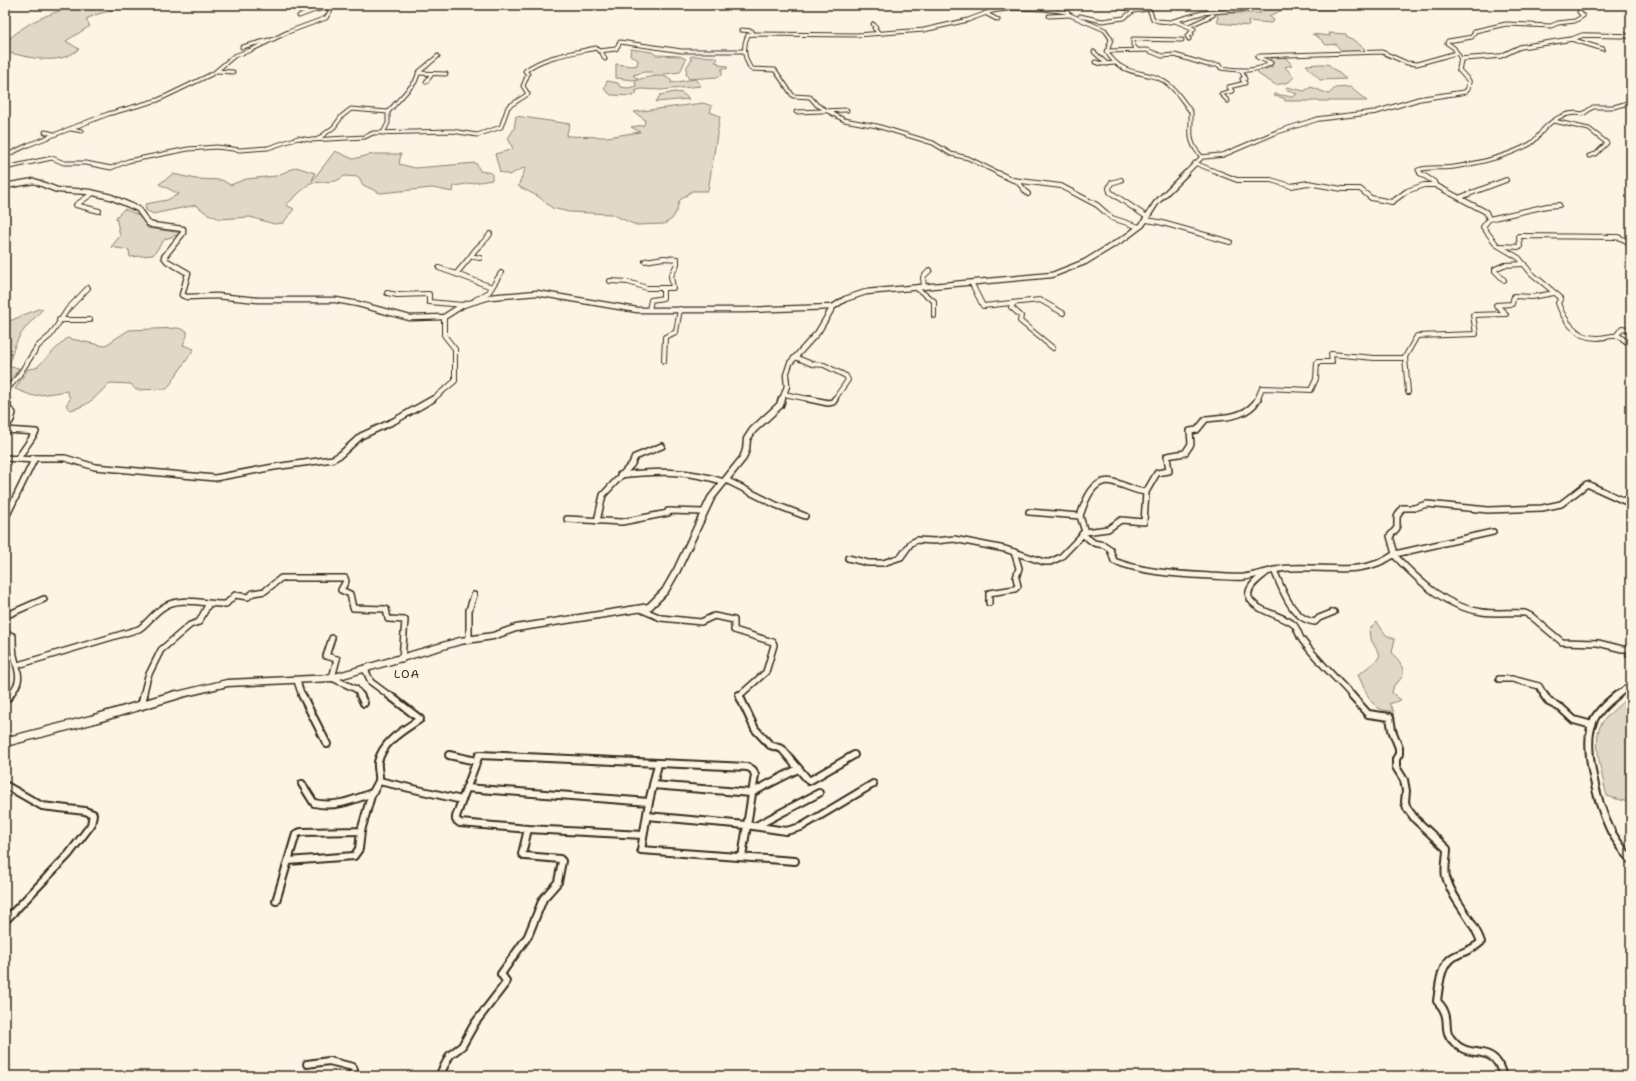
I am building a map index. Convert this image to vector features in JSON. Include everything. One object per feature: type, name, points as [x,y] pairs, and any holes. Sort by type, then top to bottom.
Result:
[{"type":"street","points":[[1057,5],[1071,15],[1104,29],[1111,38],[1106,51],[1108,56],[1116,63],[1128,71],[1152,76],[1170,85],[1176,95],[1190,109],[1192,115],[1190,124],[1193,144],[1195,150],[1202,157]]},
{"type":"street","points":[[1111,5],[1131,9],[1133,12]]},
{"type":"street","points":[[1049,16],[1071,15],[1102,21],[1125,18],[1133,12],[1149,9],[1154,5]]},
{"type":"street","points":[[5,742],[141,706],[185,692],[227,683],[332,678],[469,639],[493,636],[516,628],[538,623],[649,607],[665,591],[711,498],[743,458],[748,439],[753,430],[780,405],[788,386],[786,375],[790,363],[818,332],[833,307],[840,301],[854,295],[886,290],[972,284],[1036,277],[1052,275],[1071,268],[1086,262],[1110,248],[1139,227],[1147,219],[1156,203],[1202,157],[1223,155],[1277,132],[1318,119],[1374,113],[1419,99],[1466,91],[1469,87],[1469,81],[1459,70],[1460,59],[1447,42],[1472,37],[1474,32],[1478,29],[1506,24],[1551,26],[1558,23],[1577,20],[1583,16],[1579,12],[1582,8],[1600,5]]},
{"type":"street","points":[[299,16],[308,12],[333,6]]},
{"type":"street","points":[[5,156],[28,145],[108,114],[158,100],[172,92],[207,78],[234,56],[252,50],[288,32],[326,18],[333,6]]},
{"type":"street","points":[[1028,194],[1017,182],[968,158],[951,154],[936,143],[874,126],[848,122],[824,110],[810,97],[793,96],[775,70],[751,69],[743,51],[743,44],[748,35],[752,34],[857,35],[928,30],[970,19],[993,10],[1019,7],[1044,8],[1067,12]]},
{"type":"street","points":[[1149,9],[1155,21],[1186,19],[1201,14],[1247,9]]},
{"type":"street","points":[[1172,20],[1191,27],[1217,13]]},
{"type":"street","points":[[985,14],[998,20]]},
{"type":"street","points":[[873,24],[876,27],[874,28],[879,33]]},
{"type":"street","points":[[1189,38],[1187,37],[1192,34],[1190,32],[1191,27]]},
{"type":"street","points":[[741,30],[753,31],[752,34]]},
{"type":"street","points":[[1460,59],[1495,57],[1520,47],[1587,35],[1631,36]]},
{"type":"street","points":[[1137,50],[1133,45],[1133,39],[1182,40]]},
{"type":"street","points":[[1570,39],[1604,49]]},
{"type":"street","points":[[242,47],[261,41],[274,40]]},
{"type":"street","points":[[5,168],[51,158],[64,163],[86,163],[112,168],[155,154],[214,147],[242,150],[268,148],[298,138],[318,139],[365,136],[372,133],[452,131],[476,135],[501,126],[508,107],[528,94],[523,86],[528,74],[525,71],[529,68],[568,53],[597,48],[598,51],[616,49],[619,42],[682,50],[743,51]]},
{"type":"street","points":[[601,50],[605,59]]},
{"type":"street","points":[[1106,51],[1148,51],[1163,56],[1175,55],[1194,62],[1219,65],[1220,68],[1241,70],[1264,67],[1271,64],[1269,61],[1257,57],[1260,56],[1386,52],[1412,64],[1424,64],[1446,55],[1456,53]]},
{"type":"street","points":[[1094,52],[1107,64]]},
{"type":"street","points":[[383,133],[388,123],[388,112],[415,82],[418,73],[438,56]]},
{"type":"street","points":[[1095,62],[1101,64],[1116,63]]},
{"type":"street","points":[[1228,101],[1221,94],[1232,91],[1230,87],[1245,83],[1242,80],[1245,79],[1241,70]]},
{"type":"street","points":[[217,71],[233,72]]},
{"type":"street","points":[[418,73],[446,74]]},
{"type":"street","points":[[426,82],[432,74]]},
{"type":"street","points":[[1435,185],[1434,182],[1418,170],[1424,168],[1454,167],[1501,156],[1532,143],[1544,129],[1554,121],[1572,112],[1582,114],[1593,107],[1614,107],[1631,102]]},
{"type":"street","points":[[318,139],[351,109],[388,112]]},
{"type":"street","points":[[796,112],[846,110]]},
{"type":"street","points":[[1554,121],[1589,129],[1607,143],[1596,154],[1589,156]]},
{"type":"street","points":[[71,129],[82,131]]},
{"type":"street","points":[[45,132],[55,135]]},
{"type":"street","points":[[1195,163],[1237,180],[1271,180],[1289,186],[1308,183],[1342,189],[1360,189],[1371,198],[1392,202],[1407,191],[1424,185],[1435,185],[1481,208],[1486,212],[1489,219]]},
{"type":"street","points":[[1121,180],[1111,183],[1108,188],[1110,192],[1147,219],[1230,242]]},
{"type":"street","points":[[1461,197],[1506,180]]},
{"type":"street","points":[[5,186],[34,181],[57,190],[94,193],[111,197],[132,206],[141,212],[148,223],[152,225],[183,229],[183,233],[164,257],[167,261],[188,273],[183,289],[182,295],[184,296],[217,296],[258,300],[336,300],[358,304],[410,318],[444,317],[463,305],[474,301],[490,297],[537,293],[637,310],[745,310],[833,307]]},
{"type":"street","points":[[1017,182],[1049,184],[1065,188],[1097,205],[1113,219],[1139,227]]},
{"type":"street","points":[[94,193],[76,206],[99,211]]},
{"type":"street","points":[[1559,205],[1547,206],[1489,219],[1483,226],[1497,245],[1519,258],[1550,290],[1561,298],[1558,303],[1561,314],[1567,323],[1573,328],[1593,337],[1616,336],[1622,338],[1631,345]]},
{"type":"street","points":[[456,274],[471,256],[474,248],[489,237],[490,234]]},
{"type":"street","points":[[1497,245],[1520,247],[1519,236],[1618,237],[1631,243]]},
{"type":"street","points":[[471,256],[480,258]]},
{"type":"street","points":[[610,281],[624,282],[647,288],[663,289],[673,287],[671,276],[677,264],[676,259],[664,258],[645,261]]},
{"type":"street","points":[[1504,280],[1495,271],[1495,268],[1504,265],[1524,264]]},
{"type":"street","points":[[439,268],[492,287]]},
{"type":"street","points":[[924,287],[923,278],[930,270]]},
{"type":"street","points":[[474,301],[485,294],[492,287],[501,273]]},
{"type":"street","points":[[972,284],[983,306],[1040,300],[1063,313]]},
{"type":"street","points":[[5,392],[19,377],[22,368],[44,338],[51,335],[53,328],[77,297],[88,288]]},
{"type":"street","points":[[916,288],[934,301],[934,316]]},
{"type":"street","points":[[649,310],[652,299],[663,298],[663,289]]},
{"type":"street","points":[[387,293],[398,295],[430,294],[429,302],[463,305]]},
{"type":"street","points":[[1408,392],[1405,358],[1418,336],[1476,334],[1473,315],[1506,314],[1496,305],[1512,304],[1514,296],[1532,297],[1557,294]]},
{"type":"street","points":[[1014,303],[1011,306],[1011,309],[1020,316],[1020,321],[1022,324],[1046,341],[1053,348]]},
{"type":"street","points":[[664,361],[665,337],[676,332],[680,309]]},
{"type":"street","points":[[5,458],[65,458],[95,467],[215,478],[274,467],[333,459],[340,456],[345,449],[360,436],[372,432],[425,404],[448,389],[455,381],[455,349],[444,335],[444,317]]},
{"type":"street","points":[[59,320],[90,320]]},
{"type":"street","points":[[1616,336],[1622,328],[1631,330]]},
{"type":"street","points":[[848,558],[873,564],[886,563],[902,557],[911,543],[922,540],[935,541],[957,539],[1050,562],[1062,557],[1084,533],[1108,529],[1121,520],[1144,522],[1146,492],[1158,472],[1170,470],[1167,456],[1183,454],[1187,451],[1191,444],[1190,431],[1198,430],[1206,419],[1217,419],[1242,414],[1256,402],[1262,388],[1311,390],[1316,379],[1317,362],[1332,362],[1331,354],[1372,358],[1405,358]]},
{"type":"street","points":[[784,394],[828,403],[833,402],[848,380],[846,376],[824,364],[812,364],[795,357]]},
{"type":"street","points":[[8,405],[8,409],[13,413],[13,416],[5,429],[36,432],[18,458]]},
{"type":"street","points":[[596,521],[602,497],[620,475],[632,464],[636,456],[662,446]]},
{"type":"street","points":[[5,518],[25,475],[33,462],[33,458]]},
{"type":"street","points":[[620,475],[654,471],[680,471],[688,474],[694,472],[725,481],[776,505],[805,516]]},
{"type":"street","points":[[1146,492],[1130,489],[1113,481],[1102,482],[1097,485],[1086,498],[1080,516],[1084,533],[1094,543],[1104,545],[1108,548],[1114,561],[1132,568],[1176,574],[1234,577],[1266,573],[1284,568],[1361,568],[1395,555],[1493,532]]},
{"type":"street","points":[[1630,653],[1622,648],[1598,643],[1565,643],[1559,640],[1532,616],[1525,613],[1483,612],[1457,607],[1422,585],[1395,555],[1390,536],[1397,528],[1397,517],[1402,508],[1414,508],[1427,504],[1488,510],[1542,508],[1561,504],[1587,484],[1631,504]]},
{"type":"street","points":[[566,520],[622,522],[668,513],[668,511],[704,512]]},
{"type":"street","points":[[1029,512],[1080,516]]},
{"type":"street","points":[[989,603],[989,593],[1015,589],[1018,586],[1016,578],[1019,570],[1014,552]]},
{"type":"street","points":[[1274,570],[1290,603],[1302,619],[1311,623],[1334,612]]},
{"type":"street","points":[[1266,573],[1249,591],[1251,600],[1260,607],[1293,623],[1301,638],[1368,714],[1373,716],[1387,715],[1390,717],[1392,730],[1399,748],[1399,754],[1396,759],[1396,767],[1404,780],[1406,791],[1405,805],[1415,820],[1440,841],[1447,849],[1446,876],[1458,904],[1478,930],[1481,942],[1477,946],[1448,961],[1440,983],[1437,1001],[1445,1012],[1446,1031],[1454,1043],[1464,1051],[1484,1053],[1494,1058],[1498,1063],[1503,1076]]},
{"type":"street","points":[[18,665],[139,629],[148,623],[161,608],[170,604],[179,602],[226,604],[236,594],[248,598],[253,593],[264,591],[281,578],[345,578],[346,581],[342,590],[350,594],[353,608],[386,609],[388,620],[403,619],[406,621],[402,659]]},
{"type":"street","points":[[469,639],[469,610],[474,595]]},
{"type":"street","points":[[5,616],[44,599]]},
{"type":"street","points":[[141,706],[145,684],[157,656],[166,645],[190,625],[199,622],[208,604]]},
{"type":"street","points":[[640,609],[662,618],[700,622],[714,616],[734,620],[734,630],[773,642],[774,645],[766,672],[740,692],[739,697],[755,729],[769,744],[782,749],[810,781],[854,755]]},
{"type":"street","points":[[5,628],[7,634],[12,636],[14,654],[20,677],[19,684],[14,692],[5,700]]},
{"type":"street","points":[[332,638],[326,656],[337,659],[332,678]]},
{"type":"street","points":[[288,861],[354,856],[359,849],[372,792],[379,781],[380,776],[378,771],[378,761],[382,751],[388,742],[420,719],[404,705],[371,682],[365,669]]},
{"type":"street","points":[[332,678],[356,689],[364,703]]},
{"type":"street","points":[[1499,679],[1512,679],[1539,686],[1549,702],[1561,708],[1574,720],[1592,725]]},
{"type":"street","points":[[294,680],[297,681],[302,696],[313,714],[327,744]]},
{"type":"street","points":[[1631,684],[1619,692],[1596,715],[1592,725],[1590,741],[1593,772],[1603,812],[1617,841],[1631,860]]},
{"type":"street","points":[[449,755],[476,761]]},
{"type":"street","points":[[643,836],[528,829],[458,822],[456,817],[479,755],[748,767],[753,770],[755,775],[742,858]]},
{"type":"street","points":[[658,764],[649,802],[641,850],[794,861]]},
{"type":"street","points":[[653,785],[751,793],[798,769]]},
{"type":"street","points":[[379,781],[462,800]]},
{"type":"street","points":[[302,784],[314,803],[328,806],[372,792]]},
{"type":"street","points":[[647,816],[746,825],[786,831],[801,827],[873,784]]},
{"type":"street","points":[[5,785],[42,806],[85,811],[93,814],[91,825],[69,854],[43,879],[6,919]]},
{"type":"street","points":[[466,788],[649,802]]},
{"type":"street","points":[[755,826],[819,793]]},
{"type":"street","points":[[439,1076],[450,1055],[462,1046],[476,1023],[505,984],[506,981],[501,974],[528,936],[543,899],[558,882],[562,862],[556,858],[523,856],[522,852],[528,829]]},
{"type":"street","points":[[276,901],[294,836],[298,832],[362,831]]},
{"type":"street","points":[[308,1064],[329,1061],[352,1066],[354,1070],[351,1076]]},
{"type":"shaded area","points":[[78,5],[124,5],[125,7],[98,14],[86,19],[90,26],[66,41],[79,49],[71,55],[62,58],[44,59],[5,52],[5,43],[31,23],[48,15]]},
{"type":"shaded area","points":[[1266,5],[1332,5],[1340,9],[1282,10],[1269,16],[1274,20],[1271,23],[1248,21],[1249,26],[1218,23],[1217,13],[1261,13],[1257,9]]},
{"type":"shaded area","points":[[1329,33],[1346,34],[1347,37],[1365,49],[1364,52],[1342,52],[1336,44],[1326,45],[1318,37],[1312,34],[1330,36]]},
{"type":"shaded area","points":[[631,49],[652,52],[656,55],[680,56],[686,59],[680,72],[652,75],[653,72],[644,72],[633,75],[638,79],[633,80],[616,78],[616,64],[632,66],[637,65],[638,60],[630,55]]},
{"type":"shaded area","points":[[690,57],[716,57],[718,59],[715,62],[719,63],[719,65],[727,66],[727,69],[722,68],[722,75],[717,77],[689,79],[686,74],[687,66],[692,60]]},
{"type":"shaded area","points":[[1285,57],[1292,65],[1285,67],[1294,77],[1289,82],[1276,85],[1258,74],[1258,71],[1272,67],[1270,58]]},
{"type":"shaded area","points":[[1328,64],[1346,79],[1320,80],[1306,65]]},
{"type":"shaded area","points":[[664,76],[671,80],[671,83],[695,79],[701,86],[661,90],[641,89],[635,91],[637,93],[633,96],[611,95],[604,89],[607,81],[618,83],[620,87],[628,88],[636,86],[635,81],[638,80],[649,77]]},
{"type":"shaded area","points":[[1287,87],[1304,91],[1311,87],[1329,94],[1335,88],[1350,87],[1367,101],[1285,101],[1284,98],[1274,96],[1275,94],[1293,97],[1297,94],[1285,89]]},
{"type":"shaded area","points":[[675,92],[682,93],[689,99],[656,102],[660,95]]},
{"type":"shaded area","points":[[703,103],[712,106],[710,112],[720,116],[708,191],[692,191],[679,201],[677,210],[672,219],[664,224],[636,225],[611,214],[569,212],[552,208],[539,197],[518,186],[526,167],[509,175],[500,172],[495,154],[513,149],[508,138],[514,129],[516,116],[570,124],[566,136],[607,137],[640,132],[631,127],[644,125],[645,120],[634,112]]},
{"type":"shaded area","points":[[335,151],[353,159],[373,154],[401,154],[399,164],[415,168],[476,163],[480,171],[492,173],[492,180],[454,186],[453,192],[432,188],[380,193],[363,185],[359,177],[345,176],[336,181],[310,183],[286,205],[294,209],[283,223],[274,224],[250,217],[220,219],[206,213],[196,205],[153,214],[146,210],[145,204],[167,200],[179,194],[159,184],[173,174],[196,179],[222,180],[230,185],[246,179],[276,176],[296,167],[315,173],[312,181]]},
{"type":"shaded area","points":[[124,209],[145,218],[147,228],[183,233],[165,239],[153,255],[130,257],[129,250],[111,247],[120,236],[116,217]]},
{"type":"shaded area","points":[[38,309],[43,309],[20,335],[14,348],[9,367],[19,368],[7,386],[5,385],[5,323]]},
{"type":"shaded area","points":[[178,328],[187,331],[187,336],[183,345],[194,349],[167,389],[136,390],[131,384],[110,383],[88,403],[70,410],[66,405],[70,399],[67,391],[33,396],[15,389],[28,369],[36,368],[67,338],[104,346],[129,330]]},
{"type":"shaded area","points":[[1377,622],[1386,635],[1395,639],[1392,652],[1403,669],[1402,677],[1394,685],[1392,693],[1401,700],[1389,704],[1394,711],[1386,711],[1375,705],[1367,695],[1358,675],[1377,660],[1380,655],[1370,638],[1369,630]]},
{"type":"shaded area","points":[[1631,694],[1631,803],[1607,796],[1599,759],[1598,738],[1599,730],[1605,719]]},
{"type":"district","name":"LOA","points":[[407,674]]}]
